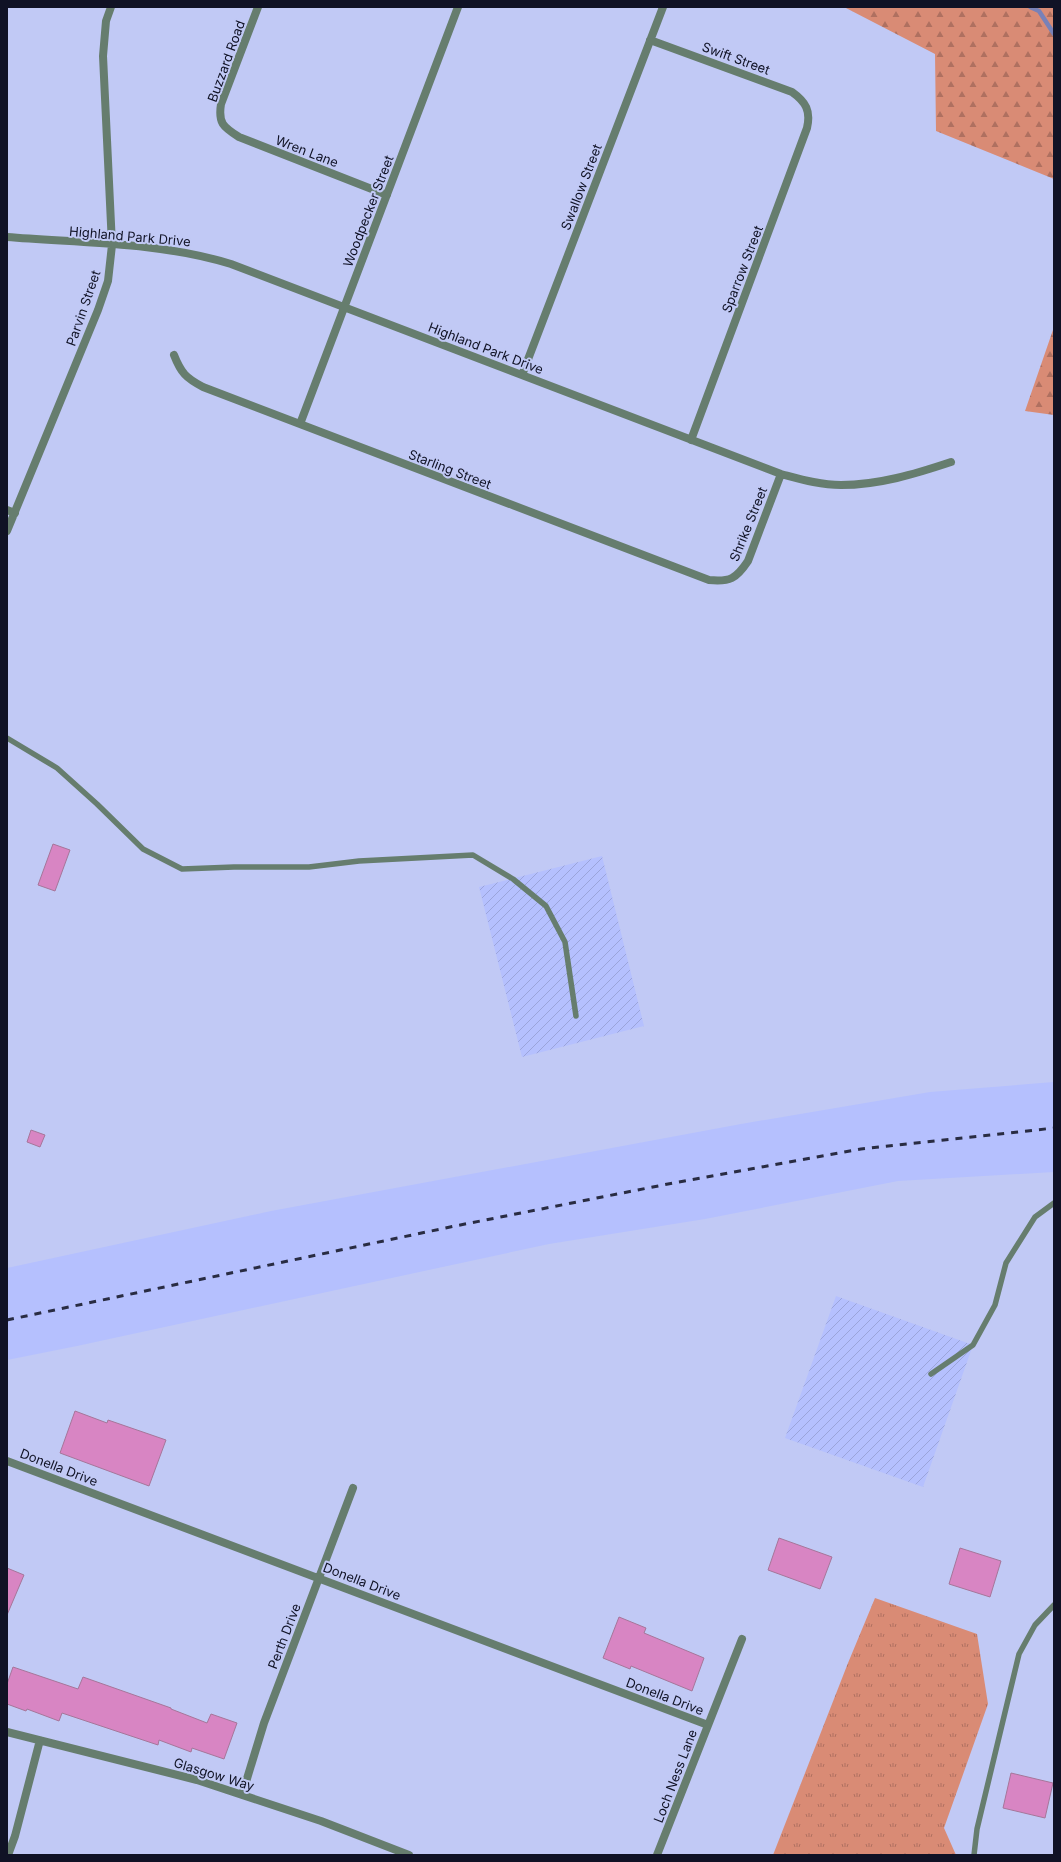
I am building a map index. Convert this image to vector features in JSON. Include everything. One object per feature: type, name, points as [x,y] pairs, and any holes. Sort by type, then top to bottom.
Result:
[{"type":"street","name":"Parvin Street","points":[[7,531],[11,511],[98,310],[108,281],[112,245],[103,56],[106,21],[111,7]]},
{"type":"street","name":"Buzzard Road","points":[[222,124],[220,115],[221,104],[258,7]]},
{"type":"street","name":"Woodpecker Street","points":[[300,424],[458,7]]},
{"type":"street","name":"Swallow Street","points":[[522,375],[663,7]]},
{"type":"street","name":"Swift Street","points":[[650,40],[792,92],[802,99],[807,107]]},
{"type":"street","name":"Sparrow Street","points":[[691,440],[808,128],[810,116],[807,107]]},
{"type":"street","name":"Wren Lane","points":[[222,124],[228,131],[239,137],[387,195]]},
{"type":"street","name":"Highland Park Drive","points":[[7,237],[168,249],[200,254],[231,264],[781,474],[812,482],[840,486],[872,484],[909,476],[951,462]]},
{"type":"street","name":"Starling Street","points":[[174,355],[180,370],[189,379],[203,387],[709,580],[721,581],[732,579]]},
{"type":"street","name":"Shrike Street","points":[[732,579],[740,573],[748,561],[781,474]]},
{"type":"street","name":"Donella Drive","points":[[7,1461],[708,1725]]},
{"type":"street","name":"Perth Drive","points":[[242,1794],[264,1723],[353,1488]]},
{"type":"street","name":"Loch Ness Lane","points":[[658,1855],[742,1639]]},
{"type":"street","name":"Glasgow Way","points":[[7,1732],[166,1771],[242,1794],[321,1821],[409,1855]]},
{"type":"street","points":[[8,1855],[15,1836],[40,1740]]},
{"type":"lane","points":[[7,738],[56,768],[97,804],[143,849],[182,869],[309,867],[359,861],[473,855],[513,879],[546,906],[565,942],[576,1016]]},
{"type":"lane","points":[[931,1374],[973,1345],[995,1305],[1006,1263],[1035,1217],[1054,1203]]},
{"type":"lane","points":[[974,1855],[977,1829],[1019,1654],[1035,1625],[1054,1605]]},
{"type":"shaded area","points":[[602,856],[644,1026],[522,1057],[479,887]]},
{"type":"shaded area","points":[[1054,1082],[1054,1172],[898,1181],[705,1219],[549,1244],[7,1360],[7,1268],[271,1211],[741,1124],[930,1092]]},
{"type":"shaded area","points":[[836,1296],[973,1345],[923,1487],[785,1438]]},
{"type":"green space","points":[[844,7],[1054,7],[1054,179],[936,131],[935,54]]},
{"type":"green space","points":[[1054,327],[1054,415],[1025,411]]},
{"type":"green space","points":[[875,1598],[977,1634],[988,1704],[944,1828],[956,1855],[773,1855],[848,1663]]},
{"type":"building","points":[[53,844],[70,850],[55,891],[38,885]]},
{"type":"building","points":[[31,1130],[45,1135],[40,1147],[27,1142]]},
{"type":"building","points":[[75,1411],[107,1423],[108,1420],[166,1440],[149,1486],[60,1453]]},
{"type":"building","points":[[779,1538],[832,1557],[820,1589],[768,1570]]},
{"type":"building","points":[[960,1548],[1001,1561],[990,1597],[949,1584]]},
{"type":"building","points":[[7,1568],[24,1575],[7,1615]]},
{"type":"building","points":[[619,1617],[646,1628],[644,1633],[704,1658],[692,1691],[631,1666],[630,1669],[603,1658]]},
{"type":"building","points":[[13,1667],[78,1689],[83,1677],[171,1708],[207,1723],[211,1714],[237,1723],[224,1759],[192,1748],[191,1752],[159,1740],[158,1745],[62,1713],[59,1721],[27,1709],[26,1711],[7,1704],[7,1684]]},
{"type":"building","points":[[1011,1773],[1053,1783],[1045,1818],[1003,1808]]},
{"type":"waterway","points":[[1030,7],[1039,11],[1054,34]]},
{"type":"railway","points":[[7,1320],[455,1226],[668,1184],[861,1149],[1054,1128]]}]
